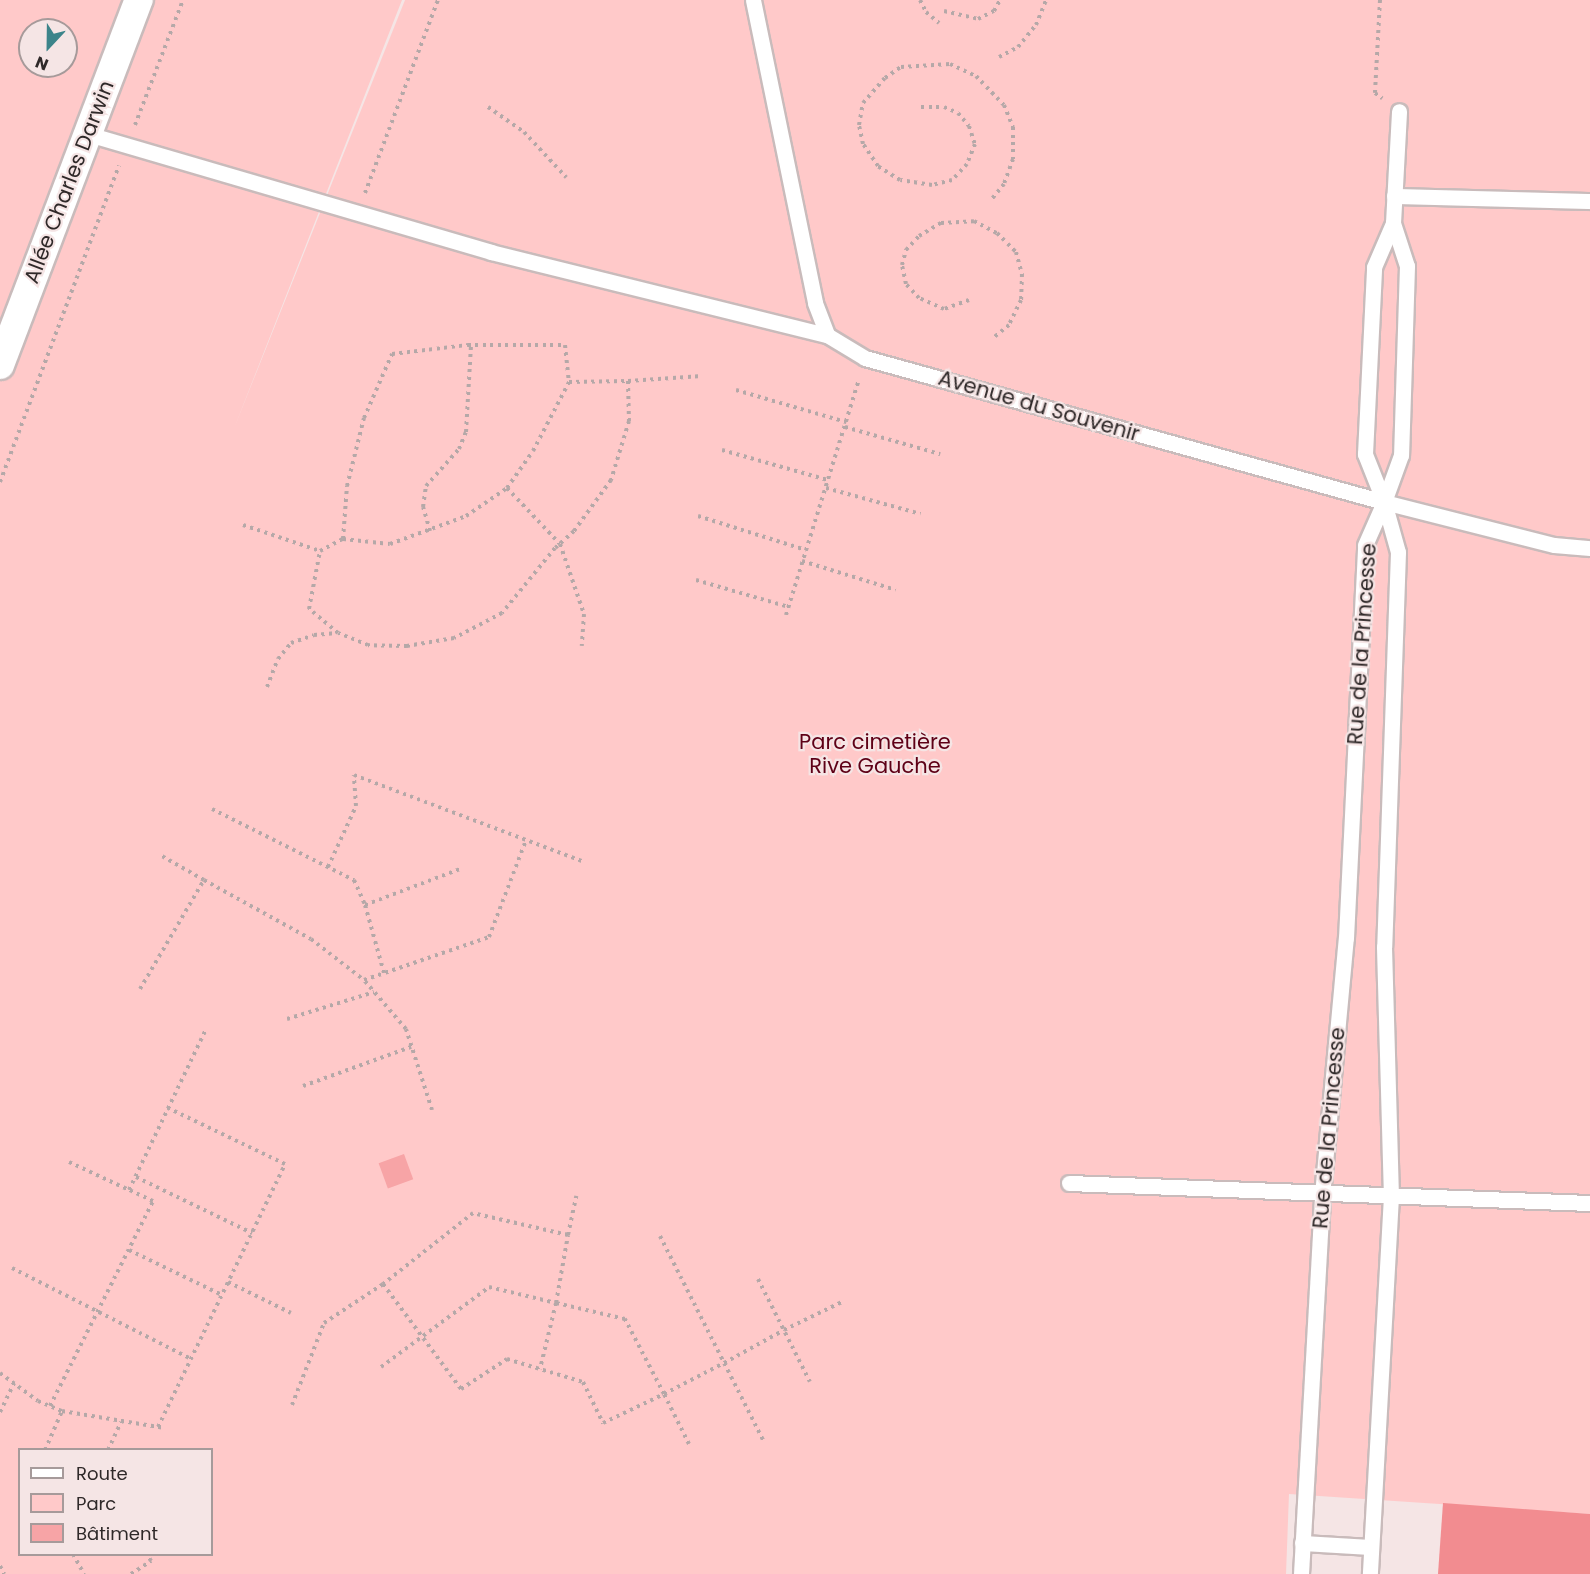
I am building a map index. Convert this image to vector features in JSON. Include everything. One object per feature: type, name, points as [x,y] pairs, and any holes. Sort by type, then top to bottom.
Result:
[{"type":"street","name":"Allée Charles Darwin","points":[[0,364],[138,0]]},
{"type":"lane","points":[[753,0],[815,303],[827,335]]},
{"type":"lane","points":[[1384,502],[1401,455],[1407,266],[1393,223],[1400,111]]},
{"type":"lane","name":"Avenue du Souvenir","points":[[88,134],[491,252],[827,335],[865,358],[1384,502],[1554,545],[1590,548]]},
{"type":"lane","points":[[1394,196],[1590,201]]},
{"type":"lane","points":[[1384,502],[1365,454],[1374,267],[1393,223]]},
{"type":"lane","name":"Rue de la Princesse","points":[[1301,1574],[1322,1195],[1346,938],[1365,545],[1384,502]]},
{"type":"lane","name":"Rue de la Princesse","points":[[1370,1574],[1391,1196],[1384,947],[1398,552],[1384,502]]},
{"type":"lane","points":[[1069,1183],[1322,1195],[1590,1203]]},
{"type":"lane","points":[[1302,1543],[1371,1546]]},
{"type":"path","points":[[0,482],[183,0]]},
{"type":"path","points":[[358,213],[438,0]]},
{"type":"path","points":[[920,0],[926,12],[939,23]]},
{"type":"path","points":[[944,11],[978,19],[994,10],[1000,0]]},
{"type":"path","points":[[999,57],[1018,47],[1036,25],[1046,0]]},
{"type":"path","points":[[1380,0],[1375,93],[1400,111]]},
{"type":"path","points":[[921,107],[944,106],[963,119],[975,144],[967,164],[952,180],[932,185],[900,180],[878,166],[863,144],[859,125],[863,103],[885,78],[901,68],[950,64],[976,76],[1004,105],[1013,127],[1013,159],[1004,184],[990,201]]},
{"type":"path","points":[[488,107],[524,132],[566,177]]},
{"type":"path","points":[[969,300],[944,309],[919,298],[906,284],[902,265],[906,250],[919,236],[941,223],[974,221],[997,233],[1016,252],[1022,274],[1021,300],[1009,325],[993,338]]},
{"type":"path","points":[[430,531],[423,507],[426,486],[459,449],[466,432],[471,345]]},
{"type":"path","points":[[243,525],[320,551],[343,539],[390,544],[466,516],[507,488],[533,451],[570,382],[565,345],[471,345],[392,354],[364,418],[348,486],[343,539]]},
{"type":"path","points":[[786,615],[865,358]]},
{"type":"path","points":[[570,382],[702,376]]},
{"type":"path","points":[[320,551],[309,609],[338,633],[368,645],[407,646],[454,638],[502,613],[560,544],[574,531],[611,480],[629,421],[628,381]]},
{"type":"path","points":[[736,390],[940,454]]},
{"type":"path","points":[[722,450],[828,480]]},
{"type":"path","points":[[507,488],[560,544],[584,614],[582,646]]},
{"type":"path","points":[[826,488],[921,514]]},
{"type":"path","points":[[698,516],[807,549]]},
{"type":"path","points":[[802,561],[896,590]]},
{"type":"path","points":[[696,580],[789,607]]},
{"type":"path","points":[[267,687],[278,659],[291,643],[314,634],[338,633]]},
{"type":"path","points":[[328,867],[356,806],[354,775],[584,862]]},
{"type":"path","points":[[212,809],[354,880],[365,905],[384,973]]},
{"type":"path","points":[[364,980],[489,937],[526,840]]},
{"type":"path","points":[[160,855],[311,939],[364,980],[406,1029],[432,1110]]},
{"type":"path","points":[[365,905],[460,869]]},
{"type":"path","points":[[140,989],[204,880]]},
{"type":"path","points":[[287,1019],[374,992]]},
{"type":"path","points":[[129,1190],[206,1029]]},
{"type":"path","points":[[303,1086],[411,1047]]},
{"type":"path","points":[[158,1427],[285,1164],[167,1108]]},
{"type":"path","points":[[50,1406],[153,1201],[69,1161]]},
{"type":"path","points":[[136,1177],[252,1233]]},
{"type":"path","points":[[540,1369],[556,1303],[576,1196]]},
{"type":"path","points":[[292,1406],[324,1323],[382,1284],[473,1214],[568,1235]]},
{"type":"path","points":[[660,1236],[763,1440]]},
{"type":"path","points":[[129,1250],[222,1294]]},
{"type":"path","points":[[12,1268],[191,1359]]},
{"type":"path","points":[[758,1279],[810,1383]]},
{"type":"path","points":[[228,1282],[291,1313]]},
{"type":"path","points":[[382,1284],[461,1389],[507,1359],[584,1382],[603,1423],[842,1302]]},
{"type":"path","points":[[381,1367],[489,1287],[625,1319],[689,1444]]},
{"type":"path","points":[[0,1373],[62,1412],[165,1428]]},
{"type":"path","points":[[0,1412],[14,1383]]},
{"type":"path","points":[[45,1448],[62,1412]]},
{"type":"path","points":[[108,1448],[120,1422]]},
{"type":"path","points":[[74,1556],[84,1574]]},
{"type":"path","points":[[131,1574],[151,1561],[148,1556]]},
{"type":"path","points":[[0,1566],[4,1574]]},
{"type":"green space","name":"Parc cimetière Rive Gauche","points":[[0,0],[402,0],[233,431],[405,0],[1590,0],[1590,1514],[1289,1494],[1286,1574],[0,1574]]},
{"type":"shaded area","points":[[1443,1503],[1590,1514],[1590,1574],[1438,1574]]},
{"type":"building","points":[[404,1154],[413,1179],[388,1189],[379,1163]]}]
